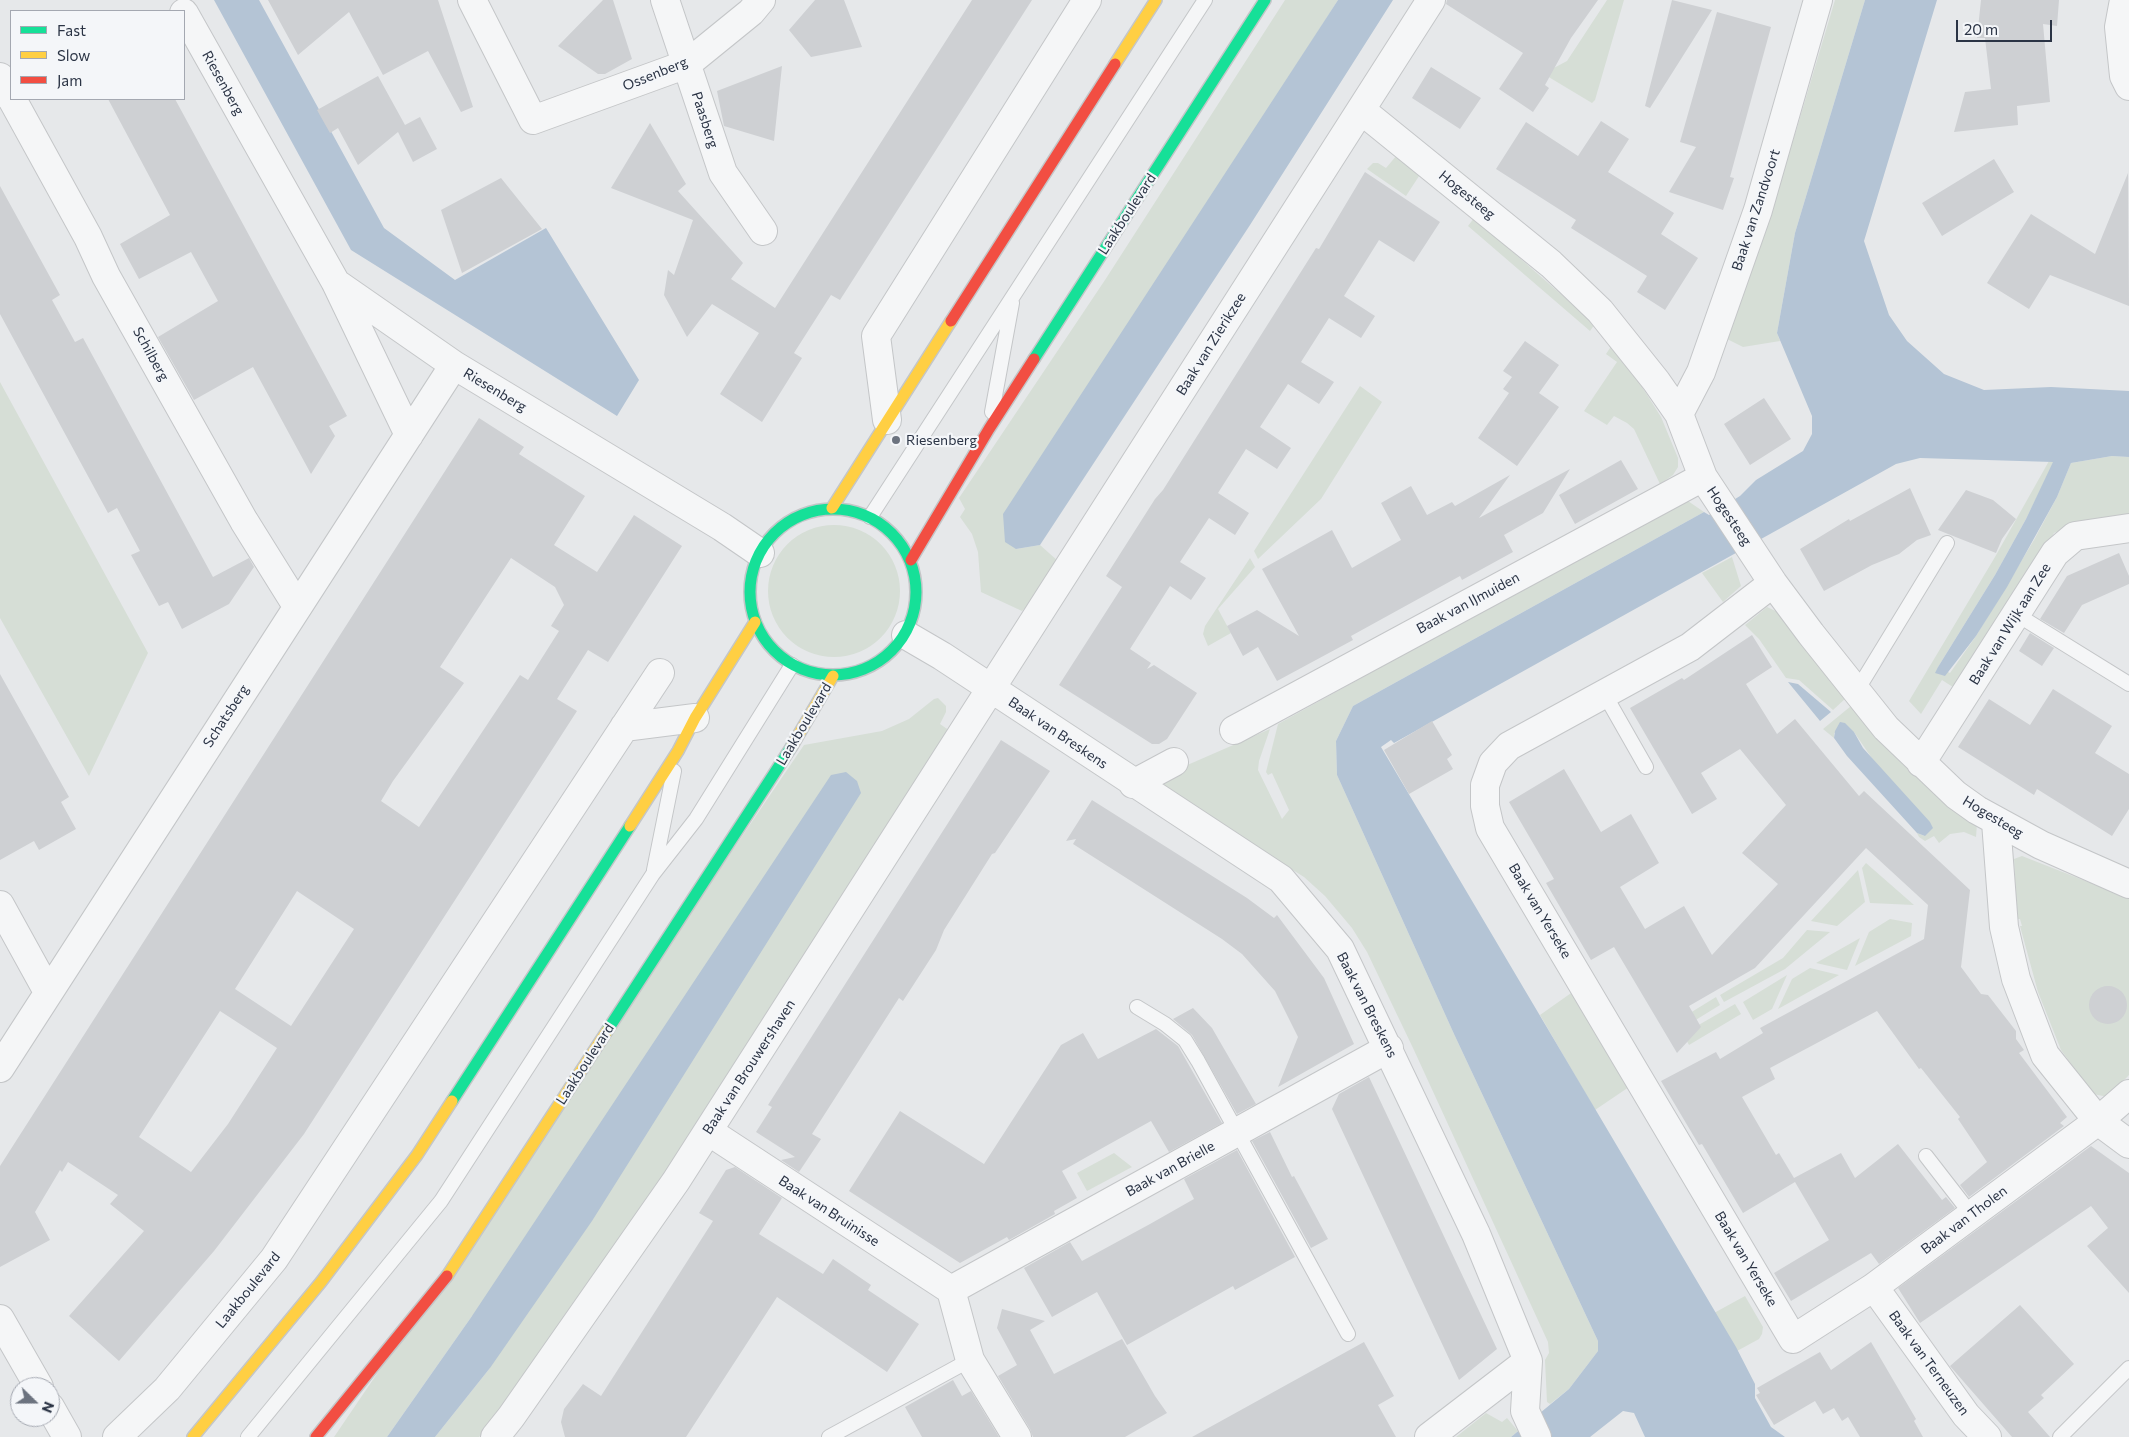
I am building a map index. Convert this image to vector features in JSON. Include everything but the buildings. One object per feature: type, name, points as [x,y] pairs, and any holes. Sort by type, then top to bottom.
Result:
[{"type":"main road","points":[[832,508],[1156,0]]},
{"type":"main road","name":"Laakboulevard","points":[[911,560],[989,429],[1265,0]]},
{"type":"main road","points":[[832,508],[852,510],[870,516],[887,528],[901,542],[911,560],[917,585],[915,611],[906,635],[886,657],[862,671],[833,676],[812,673],[792,665],[777,654],[764,640],[755,622],[751,605],[750,587],[753,569],[760,553],[772,534],[790,520],[810,512],[832,508]]},
{"type":"main road","points":[[193,1437],[321,1282],[417,1155],[678,751],[695,718],[755,622]]},
{"type":"main road","name":"Laakboulevard","points":[[316,1437],[440,1286],[702,886],[805,725],[833,676]]},
{"type":"street","name":"Ossenberg","points":[[472,0],[534,120],[687,64],[752,12],[761,0]]},
{"type":"street","name":"Paasberg","points":[[665,0],[722,173],[763,231]]},
{"type":"street","points":[[887,420],[876,336],[1088,0]]},
{"type":"street","name":"Baak van Zierikzee","points":[[991,689],[1431,0]]},
{"type":"street","name":"Baak van Zandvoort","points":[[1679,414],[1701,372],[1758,210],[1818,0]]},
{"type":"street","points":[[2124,0],[2119,27],[2124,76],[2129,86]]},
{"type":"street","name":"Riesenberg","points":[[185,16],[336,283],[409,435]]},
{"type":"street","name":"Schilberg","points":[[0,77],[10,94]]},
{"type":"street","name":"Schilberg","points":[[13,100],[88,237],[106,276],[244,521],[297,606]]},
{"type":"street","name":"Hogesteeg","points":[[1361,110],[1474,200],[1576,286],[1624,339],[1679,414],[1703,477],[1720,503],[1774,583],[1856,692],[1886,728],[1956,795],[1996,822],[2041,845],[2129,884]]},
{"type":"street","name":"Riesenberg","points":[[336,283],[454,365],[722,527],[760,553]]},
{"type":"street","name":"Schatsberg","points":[[0,1068],[454,365]]},
{"type":"street","name":"Baak van IJmuiden","points":[[1234,730],[1703,477]]},
{"type":"street","name":"Baak van Wijk aan Zee","points":[[1921,763],[2055,553],[2075,536],[2129,528]]},
{"type":"street","name":"Baak van Yerseke","points":[[1774,583],[1690,647],[1509,746],[1494,763],[1485,786],[1485,806],[1490,828],[1793,1339]]},
{"type":"street","name":"Baak van Breskens","points":[[906,635],[1281,879],[1340,949],[1389,1048],[1476,1234],[1528,1361]]},
{"type":"street","name":"Laakboulevard","points":[[117,1437],[167,1389],[274,1259],[660,673]]},
{"type":"street","name":"Baak van Brouwershaven","points":[[494,1437],[511,1417],[670,1190],[991,689]]},
{"type":"street","points":[[624,727],[695,718]]},
{"type":"street","points":[[1133,784],[1174,762]]},
{"type":"street","points":[[1996,822],[2004,927],[2016,979],[2045,1055],[2098,1121],[2129,1144]]},
{"type":"street","points":[[0,905],[48,992]]},
{"type":"street","name":"Baak van Brielle","points":[[951,1290],[1389,1048]]},
{"type":"street","name":"Baak van Tholen","points":[[1793,1339],[1874,1287],[2098,1121],[2129,1094]]},
{"type":"street","name":"Baak van Bruinisse","points":[[708,1131],[951,1290]]},
{"type":"street","name":"Baak van Terneuzen","points":[[1874,1287],[1955,1400],[1987,1437]]},
{"type":"street","points":[[951,1290],[970,1360],[1017,1437]]},
{"type":"street","points":[[0,1319],[32,1377]]},
{"type":"street","points":[[1528,1361],[1525,1411],[1538,1437]]},
{"type":"street","points":[[1429,1437],[1528,1361]]},
{"type":"street","points":[[60,1425],[67,1437]]},
{"type":"lane","name":"Laakboulevard","points":[[870,516],[1206,0]]},
{"type":"lane","name":"Laakboulevard","points":[[989,429],[1014,295]]},
{"type":"lane","points":[[1856,692],[1947,543]]},
{"type":"lane","points":[[2016,614],[2129,684]]},
{"type":"lane","points":[[248,1437],[441,1201],[653,874],[696,819],[792,665]]},
{"type":"lane","points":[[1605,695],[1646,767]]},
{"type":"lane","points":[[653,874],[678,751]]},
{"type":"lane","points":[[1137,1007],[1165,1024],[1185,1040],[1348,1334]]},
{"type":"lane","points":[[1926,1156],[1971,1214]]},
{"type":"lane","points":[[828,1437],[970,1360]]},
{"type":"lane","points":[[2060,1437],[2129,1368]]},
{"type":"shaded area","points":[[1285,0],[1338,0],[1277,96],[1016,549],[1040,545],[1058,561],[1032,601],[1022,611],[981,592],[978,552],[972,534],[960,517],[965,509],[959,498],[1105,280]]},
{"type":"shaded area","points":[[1607,0],[1624,0],[1595,100],[1592,103],[1547,76],[1550,70],[1567,61]]},
{"type":"shaded area","points":[[1835,0],[1865,0],[1795,233],[1777,333],[1780,341],[1743,347],[1725,338],[1796,131]]},
{"type":"shaded area","points":[[1397,155],[1421,173],[1406,196],[1367,169],[1373,163],[1378,163],[1386,168]]},
{"type":"shaded area","points":[[1474,218],[1595,324],[1590,331],[1468,226]]},
{"type":"shaded area","points":[[1612,345],[1629,366],[1661,417],[1678,458],[1678,467],[1673,475],[1660,484],[1634,429],[1614,416],[1607,425],[1584,411],[1617,362],[1606,354]]},
{"type":"shaded area","points":[[0,382],[148,653],[89,776],[0,618]]},
{"type":"shaded area","points":[[1360,386],[1382,402],[1321,499],[1258,559],[1254,551]]},
{"type":"shaded area","points":[[2112,456],[2129,457],[2129,520],[2072,525],[2054,533],[1956,689],[1942,680],[1921,714],[1909,701],[1995,557],[2049,461],[2054,462],[2026,519],[1995,575],[1938,667],[1950,673],[1976,636],[2034,540],[2057,497],[2071,463]]},
{"type":"shaded area","points":[[1685,499],[1704,512],[1353,706],[1336,741],[1337,775],[1454,1034],[1598,1341],[1598,1351],[1569,1389],[1550,1404],[1547,1402],[1545,1360],[1549,1353],[1548,1342],[1413,1048],[1367,952],[1352,928],[1325,896],[1304,877],[1165,790],[1162,786],[1169,773],[1270,729],[1259,761],[1258,770],[1282,819],[1289,810],[1272,773],[1268,775],[1266,772],[1278,724]]},
{"type":"shaded area","points":[[834,525],[859,530],[870,536],[880,545],[889,555],[895,566],[900,591],[895,616],[889,627],[880,637],[870,646],[859,652],[834,657],[809,652],[798,646],[788,637],[779,627],[773,616],[768,591],[773,566],[779,555],[788,545],[798,536],[809,530]]},
{"type":"shaded area","points":[[1732,557],[1741,586],[1723,602],[1702,573]]},
{"type":"shaded area","points":[[1250,558],[1255,567],[1218,609],[1231,633],[1208,646],[1203,634],[1205,626]]},
{"type":"shaded area","points":[[1767,607],[1782,614],[1846,698],[1833,710],[1799,680],[1786,678],[1759,639],[1745,625]]},
{"type":"shaded area","points":[[938,698],[946,706],[946,712],[940,724],[950,731],[660,1182],[503,1409],[479,1437],[435,1437],[490,1368],[472,1316],[387,1437],[334,1437],[804,745],[882,731],[909,719],[934,699]]},
{"type":"shaded area","points":[[1851,706],[1941,800],[1960,816],[1977,824],[1976,837],[1964,832],[1950,834],[1939,843],[1934,836],[1925,841],[1919,837],[1917,833],[1925,836],[1854,732],[1834,733],[1834,738],[1823,729]]},
{"type":"shaded area","points":[[2022,856],[2129,898],[2129,1075],[2108,1097],[2093,1094],[2061,1050],[2038,992],[2020,926],[2022,926],[2020,919],[2017,919],[2014,859]]},
{"type":"shaded area","points":[[1866,863],[1914,905],[1870,903],[1862,868]]},
{"type":"shaded area","points":[[1858,870],[1865,902],[1837,926],[1811,921]]},
{"type":"shaded area","points":[[1890,919],[1912,923],[1911,936],[1855,966],[1869,932]]},
{"type":"shaded area","points":[[1807,930],[1830,932],[1785,969],[1724,1002],[1720,995],[1783,958]]},
{"type":"shaded area","points":[[1860,938],[1847,970],[1816,963]]},
{"type":"shaded area","points":[[1810,968],[1839,975],[1778,1009],[1792,979]]},
{"type":"shaded area","points":[[1787,975],[1772,1009],[1753,1020],[1743,1002]]},
{"type":"shaded area","points":[[1574,991],[1629,1087],[1595,1110],[1540,1015]]},
{"type":"shaded area","points":[[1716,997],[1720,1005],[1681,1029],[1677,1021]]},
{"type":"shaded area","points":[[1735,1004],[1741,1014],[1689,1045],[1683,1034]]},
{"type":"shaded area","points":[[1114,1153],[1132,1167],[1087,1191],[1077,1173]]},
{"type":"shaded area","points":[[1745,1296],[1763,1327],[1762,1334],[1759,1339],[1737,1351],[1714,1313]]},
{"type":"shaded area","points":[[1486,1413],[1502,1422],[1507,1418],[1518,1431],[1511,1437],[1456,1437]]},
{"type":"water","points":[[214,0],[259,0],[384,228],[455,280],[546,228],[639,380],[617,416],[351,250]]},
{"type":"water","points":[[1338,0],[1393,0],[1250,225],[1040,545],[1016,549],[1005,542],[1003,514]]},
{"type":"water","points":[[1865,0],[1937,0],[1864,241],[1889,315],[1907,341],[1944,374],[1984,390],[2051,387],[2129,391],[2129,457],[2112,456],[2071,463],[2057,497],[2007,587],[1976,636],[1945,676],[1935,673],[1995,575],[2026,519],[2053,462],[1920,458],[1896,464],[1394,743],[1391,740],[1381,747],[1736,1347],[1755,1384],[1755,1398],[1771,1427],[1785,1437],[1645,1437],[1634,1413],[1623,1411],[1590,1437],[1511,1437],[1569,1389],[1598,1351],[1598,1341],[1454,1034],[1337,775],[1336,741],[1353,706],[1704,512],[1709,515],[1740,496],[1756,480],[1803,451],[1812,434],[1812,416],[1777,333],[1795,233]]},
{"type":"water","points":[[1788,682],[1798,684],[1831,712],[1820,721]]},
{"type":"water","points":[[1840,722],[1845,723],[1854,732],[1863,748],[1930,822],[1933,828],[1925,836],[1917,833],[1847,756],[1834,738],[1835,731]]},
{"type":"water","points":[[846,772],[857,781],[861,793],[592,1221],[490,1368],[435,1437],[387,1437],[472,1316],[831,775]]},
{"type":"traffic: fast","points":[[1034,359],[1265,0]]},
{"type":"traffic: fast","points":[[841,509],[857,512],[872,518],[886,527],[898,539],[907,553],[913,568],[916,592],[915,608],[907,631],[898,645],[886,657],[872,666],[857,672],[825,675],[809,672],[794,666],[780,657],[768,645],[759,631],[753,616],[750,584],[753,568],[759,553],[768,539],[780,527],[794,518],[809,512],[841,509]]},
{"type":"traffic: fast","points":[[607,1031],[792,746]]},
{"type":"traffic: fast","points":[[452,1101],[630,826]]},
{"type":"traffic: slow","points":[[1115,64],[1156,0]]},
{"type":"traffic: slow","points":[[832,508],[951,321]]},
{"type":"traffic: slow","points":[[630,826],[678,751],[695,718],[755,622]]},
{"type":"traffic: slow","points":[[792,746],[833,676]]},
{"type":"traffic: slow","points":[[447,1276],[607,1031]]},
{"type":"traffic: slow","points":[[193,1437],[321,1282],[417,1155],[452,1101]]},
{"type":"traffic: jam","points":[[951,321],[1115,64]]},
{"type":"traffic: jam","points":[[911,560],[989,429],[1034,359]]},
{"type":"traffic: jam","points":[[316,1437],[447,1276]]},
{"type":"place","name":"Riesenberg","points":[[896,440]]}]
